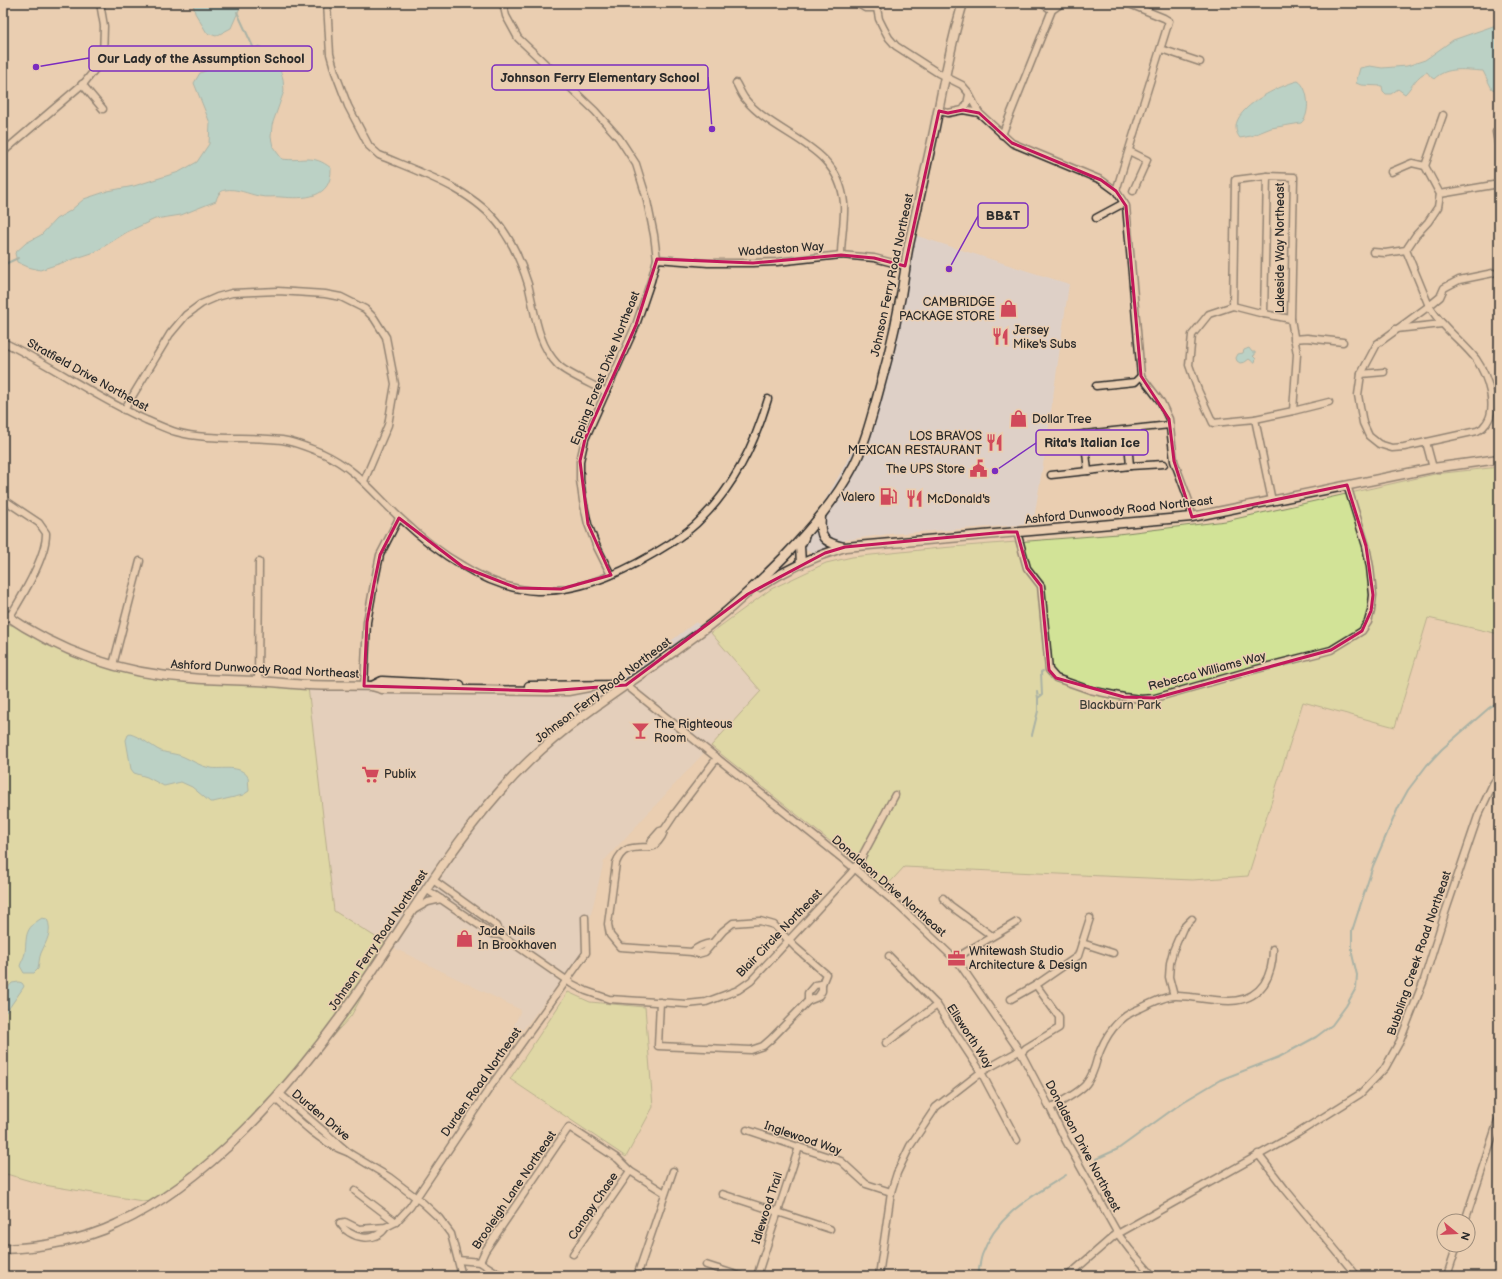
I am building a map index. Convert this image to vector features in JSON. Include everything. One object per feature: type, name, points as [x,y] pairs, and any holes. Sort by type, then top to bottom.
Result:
[{"type":"main road","name":"Johnson Ferry Road Northeast","points":[[3,1248],[22,1248],[74,1238],[113,1226],[143,1211],[202,1170],[277,1096],[323,1040],[348,1007],[410,912],[474,821],[530,760],[580,718],[712,623],[748,594],[805,535],[821,516],[838,492],[854,464],[866,436],[882,382],[898,313],[905,266],[963,3]]},
{"type":"main road","name":"Ashford Dunwoody Road Northeast","points":[[748,594],[773,578],[801,564],[825,553],[845,547],[1192,517],[1433,468],[1499,459]]},
{"type":"main road","points":[[821,516],[820,532],[824,540],[831,544],[845,547]]},
{"type":"main road","points":[[801,564],[800,546],[805,535]]},
{"type":"main road","name":"Ashford Dunwoody Road Northeast","points":[[6,615],[57,646],[78,654],[113,665],[177,677],[307,685],[368,686],[382,681],[492,685],[576,685],[589,687],[626,685]]},
{"type":"street","points":[[3,152],[82,84],[103,58],[104,26],[100,3]]},
{"type":"street","points":[[328,3],[330,54],[334,72],[348,106],[369,146],[379,155],[455,190],[481,207],[500,226],[514,248],[521,265],[527,283],[537,326],[550,356],[560,367],[606,392]]},
{"type":"street","name":"Epping Forest Drive Northeast","points":[[503,3],[506,16],[518,38],[606,123],[619,138],[636,164],[646,196],[654,235],[657,259],[636,325],[585,439],[580,461],[580,480],[588,524],[611,575]]},
{"type":"street","points":[[857,3],[865,8],[876,6],[879,20],[889,38],[896,46],[946,77],[962,85],[979,114],[1012,143],[1101,180],[1116,191],[1126,206],[1141,376],[1161,402],[1169,419],[1174,461],[1189,501],[1192,517]]},
{"type":"street","points":[[1041,3],[1052,10]]},
{"type":"street","points":[[1002,135],[1052,10],[1062,3]]},
{"type":"street","points":[[1116,191],[1169,21],[1127,3]]},
{"type":"street","points":[[1161,49],[1200,62]]},
{"type":"street","points":[[736,83],[744,98],[750,104],[767,119],[810,146],[824,158],[833,169],[844,203],[844,224],[841,255]]},
{"type":"street","points":[[82,84],[103,109]]},
{"type":"street","points":[[963,110],[967,104],[969,96]]},
{"type":"street","points":[[939,110],[948,113],[963,110],[979,114]]},
{"type":"street","points":[[1373,252],[1386,253],[1406,250],[1416,234],[1428,222],[1438,207],[1440,194],[1425,166],[1443,115]]},
{"type":"street","points":[[1496,132],[1499,148]]},
{"type":"street","points":[[1129,151],[1146,160],[1134,191]]},
{"type":"street","points":[[1391,172],[1412,163],[1425,166]]},
{"type":"street","name":"Lakeside Way Northeast","points":[[1264,314],[1267,176]]},
{"type":"street","name":"Lakeside Way Northeast","points":[[1291,319],[1233,306],[1236,180],[1267,176],[1294,177],[1291,319],[1297,354],[1293,411]]},
{"type":"street","points":[[1440,194],[1499,184]]},
{"type":"street","points":[[1096,218],[1124,203]]},
{"type":"street","points":[[1406,250],[1429,306],[1442,324],[1458,338],[1476,359],[1486,378],[1492,407],[1490,416],[1485,426],[1477,431],[1404,447],[1392,448],[1379,444],[1369,436],[1364,423],[1358,395],[1362,374],[1377,344],[1429,306],[1440,296],[1444,288],[1459,280],[1492,273]]},
{"type":"street","name":"Waddeston Way","points":[[657,259],[708,263],[753,263],[841,255],[874,258],[905,266]]},
{"type":"street","points":[[124,410],[170,334],[186,315],[201,304],[217,297],[232,293],[278,291],[325,294],[341,297],[365,309],[374,318],[386,337],[396,384],[388,425],[364,481]]},
{"type":"street","points":[[1233,306],[1210,314],[1192,335],[1189,365],[1198,390],[1213,423],[1255,419],[1329,402]]},
{"type":"street","points":[[1396,329],[1442,324]]},
{"type":"street","points":[[1294,339],[1307,338],[1343,342]]},
{"type":"street","name":"Stratfield Drive Northeast","points":[[3,342],[54,369],[124,410],[174,432],[197,436],[284,440],[304,446],[343,465],[364,481],[400,518],[442,553],[463,566],[490,579],[517,588],[537,591],[561,589],[585,584],[611,575],[639,562],[700,521],[721,496],[740,465],[761,421],[768,399]]},
{"type":"street","points":[[1362,374],[1384,372]]},
{"type":"street","points":[[1096,386],[1135,382],[1141,376]]},
{"type":"street","points":[[1255,419],[1272,501]]},
{"type":"street","points":[[1056,437],[1170,425]]},
{"type":"street","points":[[1127,430],[1130,466]]},
{"type":"street","points":[[1084,434],[1088,471]]},
{"type":"street","points":[[1426,442],[1433,468]]},
{"type":"street","points":[[1051,475],[1130,466],[1164,464]]},
{"type":"street","name":"Rebecca Williams Way","points":[[1017,532],[1027,568],[1041,586],[1049,670],[1056,678],[1090,690],[1124,697],[1141,699],[1156,698],[1253,670],[1331,650],[1362,631],[1368,622],[1373,595],[1366,546],[1347,486]]},
{"type":"street","points":[[3,499],[49,532],[45,547],[26,590],[6,615]]},
{"type":"street","points":[[368,686],[367,622],[374,584],[380,555],[400,518]]},
{"type":"street","points":[[113,665],[140,561]]},
{"type":"street","points":[[258,681],[260,562]]},
{"type":"street","name":"Donaldson Drive Northeast","points":[[626,685],[900,906],[959,963],[1020,1052],[1066,1141],[1118,1234],[1153,1276]]},
{"type":"street","points":[[660,1002],[658,1046],[751,1050],[762,1046],[771,1039],[808,1001],[818,997],[822,991],[822,984],[826,974],[795,947],[774,925],[760,921],[733,923],[712,943],[703,944],[696,947],[692,952],[620,947],[610,935],[608,924],[616,863],[619,856],[626,849],[650,847],[650,844],[664,834],[664,830],[676,812],[717,758]]},
{"type":"street","name":"Bubbling Creek Road Northeast","points":[[1068,1276],[1118,1234],[1258,1154],[1298,1133],[1360,1094],[1385,1068],[1400,1041],[1424,980],[1478,816],[1493,784],[1499,775]]},
{"type":"street","name":"Blair Circle Northeast","points":[[426,889],[492,934],[501,935],[566,980],[586,991],[609,999],[688,1004],[706,1002],[738,990],[751,981],[789,940],[859,862],[895,795]]},
{"type":"street","name":"Blair Circle Northeast","points":[[433,880],[497,926],[501,935]]},
{"type":"street","points":[[943,898],[951,906],[992,936]]},
{"type":"street","points":[[410,912],[428,902],[441,899]]},
{"type":"street","name":"Durden Road Northeast","points":[[396,1222],[416,1198],[491,1086],[586,953],[585,917]]},
{"type":"street","points":[[1011,999],[1036,985],[1078,956],[1090,918]]},
{"type":"street","points":[[1174,996],[1168,977],[1170,963],[1173,951],[1183,928],[1192,919]]},
{"type":"street","points":[[954,959],[1017,922]]},
{"type":"street","points":[[1082,943],[1113,954]]},
{"type":"street","points":[[1050,1108],[1086,1085],[1111,1030],[1119,1020],[1129,1012],[1174,996],[1226,1001],[1239,1001],[1248,998],[1259,990],[1268,978],[1272,965],[1273,949]]},
{"type":"street","name":"Ellsworth Way","points":[[889,956],[936,1005],[981,1072],[1017,1140]]},
{"type":"street","points":[[808,1001],[808,993],[816,985],[822,984]]},
{"type":"street","points":[[879,1276],[891,1192],[897,1173],[910,1146],[936,1108],[981,1072],[1020,1052],[1059,1028],[1059,1017],[1036,985]]},
{"type":"street","points":[[886,1043],[936,1005]]},
{"type":"street","name":"Durden Drive","points":[[277,1096],[304,1125],[334,1147],[349,1153],[389,1177],[423,1203],[439,1218],[451,1234],[462,1276]]},
{"type":"street","points":[[1468,1213],[1499,1118]]},
{"type":"street","name":"Brooleigh Lane Northeast","points":[[480,1262],[485,1251],[569,1127],[618,1159],[630,1171],[665,1192]]},
{"type":"street","name":"Inglewood Way","points":[[746,1130],[841,1161],[866,1184],[891,1192]]},
{"type":"street","name":"Idlewood Trail","points":[[757,1276],[799,1147]]},
{"type":"street","points":[[1258,1154],[1357,1276]]},
{"type":"street","name":"Canopy Chase","points":[[573,1254],[630,1171]]},
{"type":"street","points":[[637,1276],[673,1171]]},
{"type":"street","points":[[355,1191],[396,1222],[386,1227],[359,1229],[345,1222],[340,1222],[344,1229],[352,1234],[370,1238],[382,1234],[386,1227]]},
{"type":"street","points":[[722,1194],[830,1229]]},
{"type":"street","points":[[358,1236],[359,1229]]},
{"type":"street","points":[[1447,1276],[1454,1253]]},
{"type":"street","name":"Brooleigh Lane Northeast","points":[[458,1260],[480,1262],[502,1276]]},
{"type":"street","points":[[706,1265],[740,1276]]},
{"type":"highlighted area","points":[[963,110],[979,113],[1012,143],[1101,180],[1116,191],[1126,206],[1141,376],[1169,419],[1174,461],[1192,517],[1347,485],[1366,546],[1373,595],[1371,611],[1362,631],[1331,650],[1155,698],[1124,697],[1056,678],[1049,670],[1041,586],[1027,568],[1017,532],[1006,532],[845,547],[825,553],[748,594],[626,685],[547,691],[364,686],[367,622],[380,555],[399,518],[463,567],[517,588],[561,589],[611,575],[588,524],[580,461],[585,439],[636,325],[657,259],[753,263],[841,255],[874,258],[905,266],[939,111],[948,113]]},
{"type":"shaded area","points":[[911,234],[1069,284],[1046,447],[1033,524],[889,534],[846,540],[812,553],[794,544],[815,518],[864,431],[891,332]]},
{"type":"shaded area","points":[[696,622],[711,633],[761,691],[604,861],[589,922],[588,946],[496,1065],[521,1010],[390,946],[334,911],[308,687],[545,690],[622,678]]},
{"type":"green space","name":"Blackburn Park","points":[[1499,467],[1499,634],[1428,618],[1395,727],[1303,702],[1248,876],[1192,880],[904,867],[884,889],[846,854],[711,746],[761,691],[711,633],[771,589],[826,563],[852,557],[940,548],[1118,534],[1226,521],[1435,474]]},
{"type":"green space","points":[[3,623],[19,627],[61,651],[101,663],[183,677],[308,687],[334,911],[390,946],[351,1016],[215,1164],[161,1204],[44,1185],[3,1173]]},
{"type":"green space","points":[[568,992],[590,1002],[645,1007],[653,1107],[626,1157],[510,1079]]},
{"type":"water","points":[[193,3],[242,3],[231,28],[216,36],[207,33],[195,13]]},
{"type":"water","points":[[1499,24],[1499,90],[1492,89],[1483,71],[1463,70],[1451,70],[1434,79],[1427,72],[1417,79],[1405,94],[1398,89],[1391,94],[1386,94],[1383,91],[1382,86],[1361,85],[1356,83],[1360,68],[1370,66],[1382,68],[1407,66],[1425,60],[1453,40]]},
{"type":"water","points":[[259,46],[271,54],[279,66],[283,79],[284,91],[272,125],[271,137],[273,147],[282,159],[313,159],[324,163],[331,168],[327,186],[322,191],[307,197],[290,198],[262,197],[238,190],[225,190],[219,194],[216,201],[181,215],[155,219],[127,232],[95,252],[40,270],[17,262],[15,253],[26,243],[41,235],[56,219],[70,211],[84,199],[179,172],[197,162],[209,144],[210,123],[194,83],[200,73],[223,64]]},
{"type":"water","points":[[1298,81],[1305,89],[1307,101],[1306,114],[1301,123],[1271,128],[1251,136],[1240,138],[1236,129],[1238,119],[1245,110],[1266,94]]},
{"type":"water","points":[[1249,348],[1252,352],[1255,352],[1255,355],[1253,356],[1256,359],[1255,362],[1249,359],[1240,363],[1237,361],[1236,358],[1238,354],[1243,353],[1244,350]]},
{"type":"water","points":[[130,734],[160,751],[181,756],[203,766],[210,768],[230,768],[240,770],[248,777],[249,791],[243,795],[210,802],[192,787],[181,782],[164,786],[147,777],[134,773],[131,769],[126,740]]},
{"type":"water","points":[[42,918],[47,919],[49,923],[49,932],[47,941],[40,955],[38,969],[34,973],[24,973],[20,966],[25,953],[29,929]]},
{"type":"water","points":[[19,982],[24,986],[5,1012],[3,1009],[3,993],[12,983]]},
{"type":"waterway","points":[[237,12],[254,49]]},
{"type":"waterway","points":[[3,265],[18,258]]},
{"type":"waterway","points":[[1032,735],[1038,711],[1038,698],[1042,695],[1041,672],[1043,671]]},
{"type":"waterway","points":[[1037,692],[1038,698]]},
{"type":"waterway","points":[[1096,1159],[1118,1149],[1183,1102],[1220,1080],[1279,1057],[1316,1037],[1332,1025],[1346,1006],[1356,988],[1357,975],[1352,954],[1352,931],[1373,866],[1398,808],[1408,790],[1427,765],[1442,749],[1499,701]]},
{"type":"waterway","points":[[978,1276],[981,1257],[988,1241],[1006,1217],[1028,1199],[1066,1175]]},
{"type":"place","name":"Our Lady of the Assumption School","points":[[36,67]]},
{"type":"place","name":"Johnson Ferry Elementary School","points":[[712,129]]},
{"type":"place","name":"BB&T","points":[[949,269]]},
{"type":"place","name":"CAMBRIDGE PACKAGE STORE","points":[[1008,309]]},
{"type":"place","name":"Jersey Mike's Subs","points":[[1000,337]]},
{"type":"place","name":"Dollar Tree","points":[[1019,419]]},
{"type":"place","name":"LOS BRAVOS MEXICAN RESTAURANT","points":[[995,443]]},
{"type":"place","name":"The UPS Store","points":[[978,469]]},
{"type":"place","name":"Rita's Italian Ice","points":[[995,471]]},
{"type":"place","name":"Valero","points":[[888,497]]},
{"type":"place","name":"McDonald's","points":[[914,499]]},
{"type":"place","name":"The Righteous Room","points":[[641,731]]},
{"type":"place","name":"Publix","points":[[371,774]]},
{"type":"place","name":"Jade Nails In Brookhaven","points":[[465,938]]},
{"type":"place","name":"Whitewash Studio Architecture & Design","points":[[956,958]]}]
